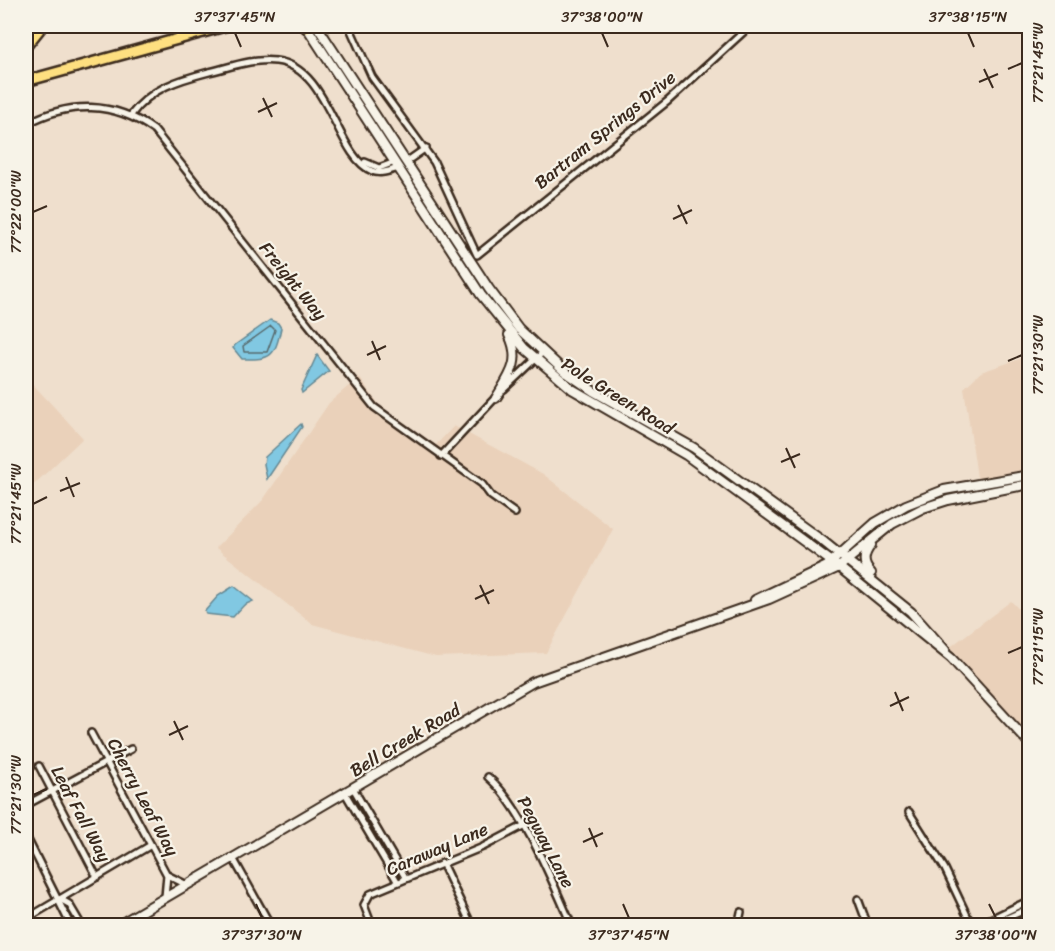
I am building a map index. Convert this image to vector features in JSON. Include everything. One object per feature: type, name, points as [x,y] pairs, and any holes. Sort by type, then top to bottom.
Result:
[{"type":"highway","points":[[26,46],[42,26]]},
{"type":"highway","points":[[26,81],[225,26]]},
{"type":"main road","name":"Pole Green Road","points":[[309,26],[406,162],[499,304],[542,353],[586,387],[712,460],[849,560],[911,612],[1029,744]]},
{"type":"main road","name":"Pole Green Road","points":[[309,26],[422,204],[502,323],[536,359],[580,394],[686,455],[835,565],[951,658]]},
{"type":"main road","points":[[395,162],[406,162],[405,168],[418,190],[422,204]]},
{"type":"main road","points":[[496,398],[512,373],[516,359],[514,345],[502,323]]},
{"type":"main road","name":"Bell Creek Road","points":[[835,565],[840,554],[885,516],[922,498],[953,488],[1029,475]]},
{"type":"main road","name":"Bell Creek Road","points":[[117,926],[533,682],[769,599],[849,560],[879,534],[906,515],[931,505],[1029,484]]},
{"type":"main road","points":[[879,534],[865,554],[865,565],[911,612]]},
{"type":"street","points":[[349,26],[372,77],[426,148],[406,162]]},
{"type":"street","name":"Bartram Springs Drive","points":[[426,148],[440,171],[477,255],[649,117],[750,26]]},
{"type":"street","points":[[26,124],[60,110],[77,107],[100,106],[131,115],[149,97],[173,82],[268,60],[283,62],[297,68],[309,80],[367,164],[379,168],[395,162]]},
{"type":"street","name":"Freight Way","points":[[131,115],[165,141],[374,406],[441,456],[482,483],[491,496],[515,513]]},
{"type":"street","points":[[441,456],[542,353]]},
{"type":"street","name":"Cherry Leaf Way","points":[[91,733],[167,875],[165,897]]},
{"type":"street","points":[[26,805],[131,749]]},
{"type":"street","name":"Leaf Fall Way","points":[[39,766],[97,877]]},
{"type":"street","name":"Pegway Lane","points":[[488,777],[498,785],[523,826],[572,926]]},
{"type":"street","points":[[353,788],[405,877]]},
{"type":"street","points":[[345,793],[397,881]]},
{"type":"street","points":[[909,812],[945,869],[974,926],[1029,900]]},
{"type":"street","name":"Caraway Lane","points":[[372,926],[364,900],[370,894],[405,877],[483,847],[523,826]]},
{"type":"street","points":[[26,836],[60,899],[61,909],[71,926]]},
{"type":"street","points":[[26,919],[151,845]]},
{"type":"street","points":[[233,858],[271,926]]},
{"type":"street","points":[[442,862],[472,926]]},
{"type":"street","name":"Cherry Leaf Way","points":[[167,875],[187,885]]},
{"type":"street","points":[[60,899],[69,904],[82,926]]},
{"type":"street","points":[[858,899],[868,926]]},
{"type":"street","points":[[988,926],[1029,908]]},
{"type":"street","points":[[738,926],[741,912]]},
{"type":"shaded area","points":[[1029,357],[1029,475],[978,484],[964,388],[981,372]]},
{"type":"shaded area","points":[[26,377],[83,438],[26,492]]},
{"type":"shaded area","points":[[359,377],[380,406],[436,445],[454,426],[543,474],[613,529],[546,653],[436,657],[312,624],[216,548],[263,500],[329,403]]},
{"type":"shaded area","points":[[1011,601],[1029,620],[1029,738],[945,651]]},
{"type":"water","points":[[270,320],[278,323],[281,328],[274,350],[260,359],[242,359],[233,348],[235,345]]},
{"type":"water","points":[[317,355],[329,371],[302,393],[301,390]]},
{"type":"water","points":[[301,424],[302,427],[267,479],[265,457]]},
{"type":"water","points":[[234,586],[253,601],[244,605],[233,617],[206,614],[205,611],[218,596]]}]
